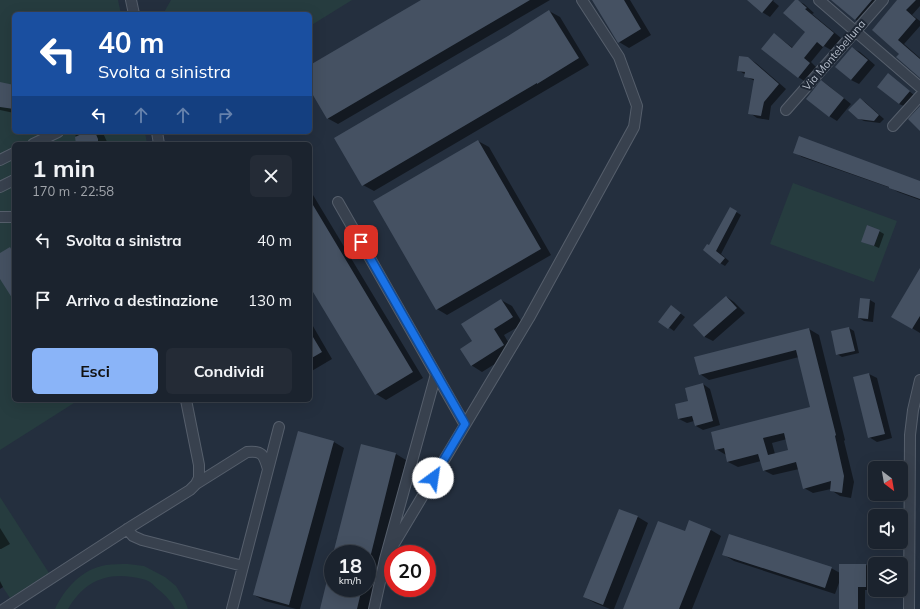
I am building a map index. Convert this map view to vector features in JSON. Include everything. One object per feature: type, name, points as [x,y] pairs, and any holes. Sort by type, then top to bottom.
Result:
[{"type":"street","points":[[131,0],[134,12]]},
{"type":"street","points":[[393,545],[529,318],[634,127],[637,106],[618,57],[582,0]]},
{"type":"street","points":[[819,0],[920,87]]},
{"type":"street","name":"Via Montebelluna","points":[[786,110],[883,0]]},
{"type":"street","points":[[893,126],[920,96]]},
{"type":"street","points":[[37,142],[54,134]]},
{"type":"street","points":[[0,160],[12,154]]},
{"type":"street","points":[[0,187],[12,181]]},
{"type":"street","points":[[338,202],[465,424]]},
{"type":"street","points":[[0,217],[12,217]]},
{"type":"street","points":[[389,545],[436,374]]},
{"type":"street","points":[[909,609],[910,440],[920,380]]},
{"type":"street","points":[[186,402],[199,465],[199,478],[196,484]]},
{"type":"street","points":[[232,609],[279,427]]},
{"type":"street","points":[[4,609],[247,452],[256,451],[261,454],[265,458],[268,469]]},
{"type":"street","points":[[403,496],[417,505]]},
{"type":"street","points":[[127,529],[133,536],[142,540],[243,566]]},
{"type":"street","points":[[374,609],[384,564]]},
{"type":"green space","points":[[0,0],[118,0],[121,12],[12,12],[12,134],[145,134],[147,142],[12,142],[12,402],[74,403],[0,450]]},
{"type":"green space","points":[[171,0],[352,0],[312,25],[312,12],[164,12]]},
{"type":"green space","points":[[793,183],[897,221],[874,282],[770,244]],"holes":[[[867,225],[880,230],[874,246],[862,242]]]},
{"type":"green space","points":[[0,497],[49,573],[10,598],[0,583]]},
{"type":"green space","points":[[114,564],[144,566],[165,577],[176,586],[188,609],[175,609],[166,597],[148,581],[139,578],[112,576],[103,578],[87,587],[80,593],[68,609],[55,609],[69,587],[82,575],[97,567]]},
{"type":"building","points":[[421,0],[530,0],[327,119],[312,93],[312,64]]},
{"type":"building","points":[[592,0],[624,0],[641,29],[618,43]]},
{"type":"building","points":[[747,0],[773,0],[762,13]]},
{"type":"building","points":[[795,0],[798,0],[807,8],[805,9],[834,33],[823,47],[817,42],[804,58],[810,63],[798,78],[761,49],[774,33],[792,48],[805,32],[783,13]]},
{"type":"building","points":[[831,0],[872,0],[855,20]]},
{"type":"building","points":[[897,0],[916,0],[906,10],[916,19],[898,40],[920,59],[920,78],[896,57],[899,54],[872,30]]},
{"type":"building","points":[[549,10],[579,58],[362,186],[334,138],[508,36]]},
{"type":"building","points":[[852,47],[868,60],[851,80],[835,67]]},
{"type":"building","points":[[739,56],[748,57],[779,84],[764,102],[761,116],[748,114],[754,79],[744,77],[745,72],[737,71]]},
{"type":"building","points":[[888,73],[910,91],[899,104],[877,87]]},
{"type":"building","points":[[821,80],[844,98],[829,117],[806,99]]},
{"type":"building","points":[[0,82],[12,85],[12,109],[0,107]]},
{"type":"building","points":[[860,98],[879,115],[874,121],[858,119],[848,110]]},
{"type":"building","points":[[920,106],[920,131],[908,119]]},
{"type":"building","points":[[82,134],[96,134],[98,142],[76,142],[75,137]]},
{"type":"building","points":[[799,136],[920,181],[920,199],[793,153]]},
{"type":"building","points":[[478,140],[541,249],[436,310],[373,201]]},
{"type":"building","points":[[312,203],[413,372],[375,395],[312,290]]},
{"type":"building","points":[[730,207],[737,211],[716,251],[725,258],[720,264],[703,250],[707,244],[709,245]]},
{"type":"building","points":[[867,225],[880,230],[874,246],[861,242]]},
{"type":"building","points":[[10,247],[12,250],[12,298],[0,279],[0,253]]},
{"type":"building","points":[[920,268],[920,316],[912,329],[891,317]]},
{"type":"building","points":[[726,296],[737,308],[704,337],[693,325]]},
{"type":"building","points":[[860,298],[870,299],[868,319],[858,318]]},
{"type":"building","points":[[501,299],[513,317],[494,329],[504,345],[471,366],[460,349],[472,341],[461,324]]},
{"type":"building","points":[[671,305],[681,313],[668,329],[658,322]]},
{"type":"building","points":[[849,327],[855,351],[836,355],[831,331]]},
{"type":"building","points":[[809,328],[836,435],[844,476],[842,493],[830,491],[831,481],[803,489],[796,462],[763,471],[758,454],[727,462],[724,448],[715,450],[711,432],[810,407],[796,350],[699,375],[694,357]],"holes":[[[784,433],[788,450],[768,455],[763,438]]]},
{"type":"building","points":[[312,335],[322,352],[312,358]]},
{"type":"building","points":[[869,373],[885,434],[868,438],[853,377]]},
{"type":"building","points":[[703,383],[713,421],[695,426],[692,416],[678,419],[675,404],[688,401],[685,388]]},
{"type":"building","points":[[298,431],[334,441],[289,605],[253,595]]},
{"type":"building","points":[[361,444],[396,453],[373,545],[335,545]]},
{"type":"building","points":[[619,509],[638,516],[603,605],[583,597]]},
{"type":"building","points":[[689,520],[711,529],[679,609],[623,609],[658,521],[685,531]]},
{"type":"building","points":[[729,534],[832,567],[825,588],[722,555]]},
{"type":"building","points":[[839,564],[866,564],[866,587],[858,587],[858,609],[839,609]]},
{"type":"building","points":[[324,593],[324,597],[360,597],[357,609],[320,609]]},
{"type":"route","points":[[361,242],[465,424],[433,478]]}]
